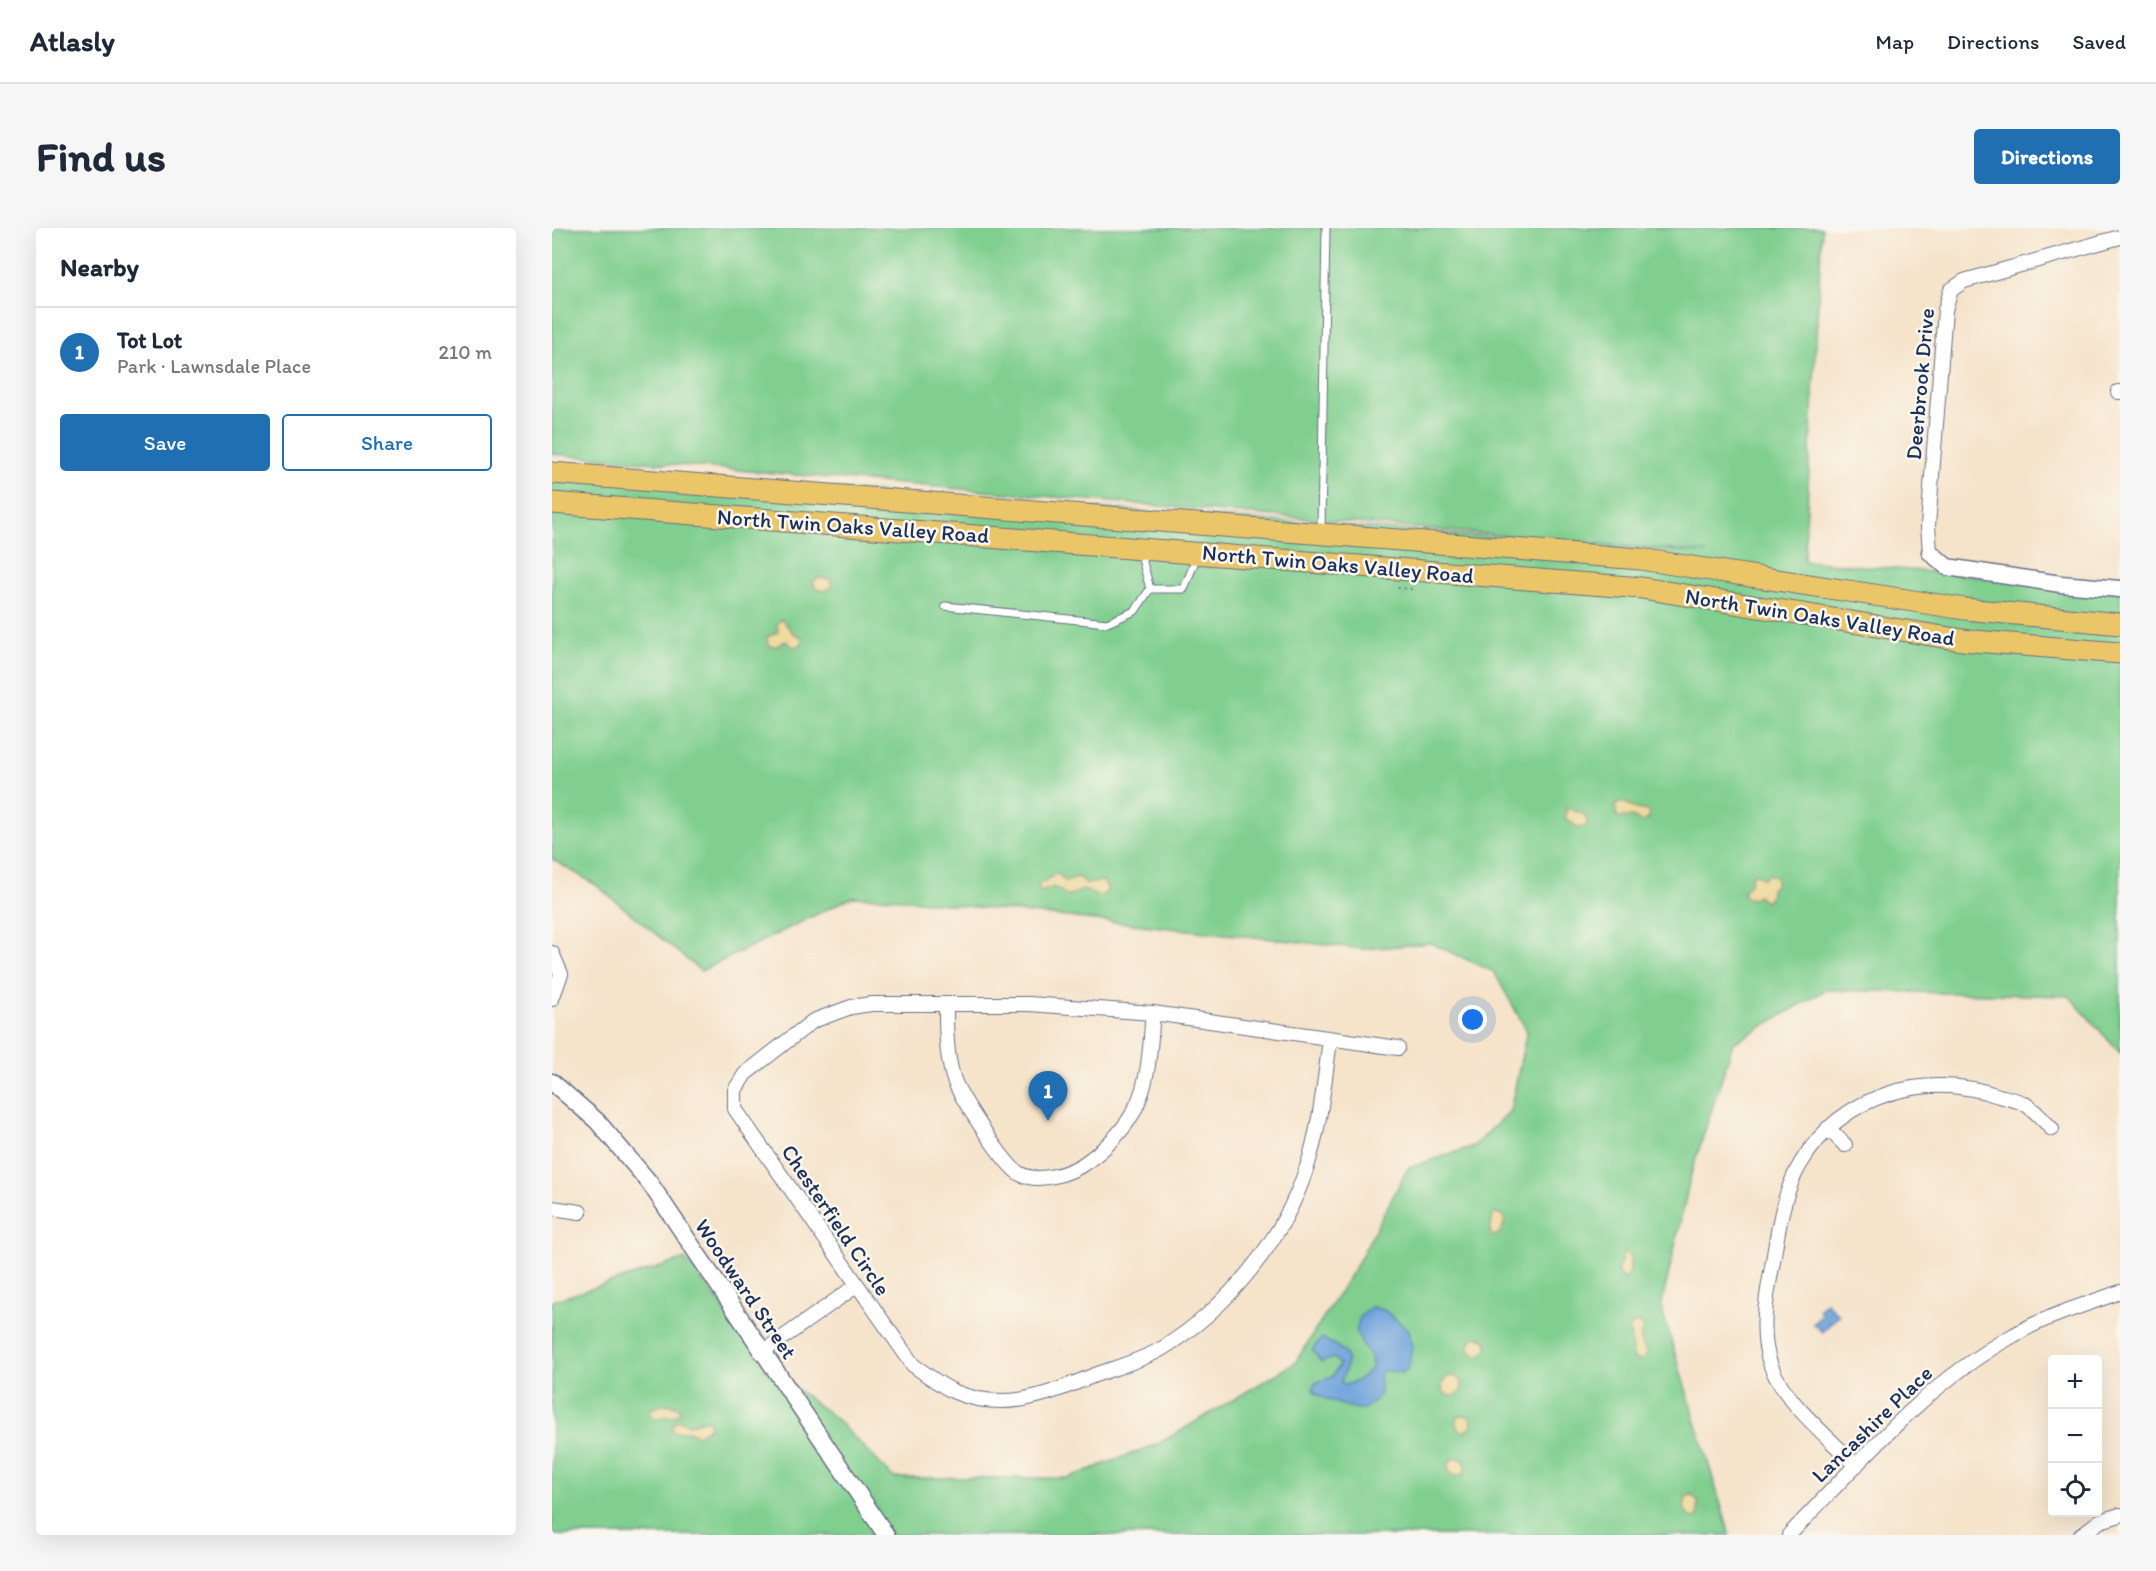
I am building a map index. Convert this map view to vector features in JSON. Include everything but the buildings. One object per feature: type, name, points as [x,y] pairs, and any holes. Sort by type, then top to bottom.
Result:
[{"type":"main road","name":"North Twin Oaks Valley Road","points":[[552,473],[1640,559],[1941,606],[2120,624]]},
{"type":"main road","name":"North Twin Oaks Valley Road","points":[[552,503],[1642,588],[1962,640],[2120,653]]},
{"type":"main road","points":[[884,529],[915,517],[1000,523],[1023,512],[1037,524],[1094,531],[1133,548]]},
{"type":"street","name":"Deerbrook Drive","points":[[1930,552],[1928,526],[1945,310],[1952,290],[1964,281],[2120,237]]},
{"type":"street","points":[[1930,552],[1947,567],[2061,584],[2120,589]]},
{"type":"street","points":[[552,953],[561,974],[552,999]]},
{"type":"street","name":"Chesterfield Circle","points":[[1330,1040],[1318,1123],[1308,1161],[1283,1221],[1258,1260],[1232,1290],[1199,1321],[1161,1349],[1039,1398],[1008,1402],[987,1400],[955,1392],[913,1365],[735,1110],[735,1090],[745,1074],[813,1021],[851,1007],[871,1004],[1029,1004],[1153,1013],[1398,1048]]},
{"type":"street","points":[[946,1004],[946,1042],[953,1078],[970,1112],[1018,1173],[1040,1178],[1077,1170],[1099,1153],[1126,1125],[1137,1106],[1148,1067],[1153,1013]]},
{"type":"street","name":"Woodward Street","points":[[552,1082],[597,1121],[649,1182],[761,1353],[886,1535]]},
{"type":"street","points":[[1856,1466],[1785,1392],[1771,1366],[1764,1333],[1765,1304],[1783,1203],[1801,1163],[1828,1128],[1868,1101],[1900,1089],[1931,1084],[1979,1089],[2026,1104],[2052,1129]]},
{"type":"street","points":[[1828,1128],[1845,1145]]},
{"type":"street","points":[[552,1208],[580,1212]]},
{"type":"street","points":[[761,1353],[856,1286]]},
{"type":"street","name":"Lancashire Place","points":[[1789,1535],[1928,1393],[1987,1350],[2017,1333],[2120,1292]]},
{"type":"street","points":[[2081,1535],[2100,1521],[2120,1515]]},
{"type":"lane","points":[[1321,534],[1326,228]]},
{"type":"lane","points":[[1133,548],[1150,589]]},
{"type":"lane","points":[[1150,589],[1184,589],[1198,553]]},
{"type":"lane","points":[[945,606],[1107,623],[1135,611],[1150,589]]},
{"type":"path","points":[[1389,586],[1416,589]]},
{"type":"green space","points":[[552,228],[1822,228],[1804,561],[2120,588],[2120,1053],[2069,996],[1826,990],[1733,1043],[1691,1174],[1661,1307],[1730,1535],[552,1535],[552,1301],[685,1259],[775,1373],[834,1417],[894,1478],[1068,1478],[1160,1443],[1295,1363],[1357,1264],[1408,1168],[1474,1146],[1510,1111],[1527,1031],[1494,972],[1431,943],[1365,949],[890,898],[852,897],[701,971],[596,885],[552,859],[552,468],[1707,553],[552,454]]},
{"type":"sand","points":[[818,578],[830,579],[832,587],[825,591],[816,589],[813,582]]},
{"type":"sand","points":[[782,619],[793,633],[802,637],[801,645],[793,647],[786,641],[775,647],[768,645],[767,637],[778,632],[777,623]]},
{"type":"sand","points":[[1624,802],[1636,809],[1648,811],[1649,819],[1642,822],[1632,817],[1617,817],[1615,805]]},
{"type":"sand","points":[[1567,808],[1584,814],[1588,823],[1585,827],[1578,828],[1565,817]]},
{"type":"sand","points":[[1057,873],[1065,881],[1078,877],[1087,884],[1103,881],[1108,889],[1105,894],[1098,896],[1083,890],[1068,896],[1054,887],[1040,892],[1038,885]]},
{"type":"sand","points":[[1753,874],[1763,878],[1769,874],[1776,877],[1776,884],[1771,889],[1770,899],[1764,902],[1758,895],[1751,899],[1744,896],[1744,890],[1749,885]]},
{"type":"sand","points":[[1496,1213],[1503,1215],[1505,1222],[1500,1233],[1494,1237],[1490,1232],[1493,1215]]},
{"type":"sand","points":[[1624,1252],[1631,1257],[1629,1275],[1623,1279],[1617,1272]]},
{"type":"sand","points":[[1638,1322],[1642,1326],[1641,1341],[1647,1354],[1642,1361],[1634,1359],[1630,1337],[1630,1326]]},
{"type":"sand","points":[[1474,1337],[1482,1337],[1487,1342],[1485,1353],[1474,1355],[1469,1350],[1469,1342]]},
{"type":"sand","points":[[1452,1376],[1459,1379],[1462,1386],[1459,1393],[1452,1396],[1445,1393],[1442,1386],[1445,1379]]},
{"type":"sand","points":[[668,1404],[678,1407],[681,1411],[674,1416],[654,1418],[650,1413],[652,1408]]},
{"type":"sand","points":[[1461,1415],[1467,1415],[1472,1423],[1470,1429],[1461,1431],[1456,1426],[1456,1420]]},
{"type":"sand","points":[[706,1419],[710,1422],[709,1428],[697,1435],[689,1431],[674,1432],[671,1427],[678,1420],[690,1424]]},
{"type":"sand","points":[[1453,1458],[1461,1458],[1466,1463],[1464,1474],[1453,1476],[1448,1471],[1448,1463]]},
{"type":"sand","points":[[1692,1494],[1698,1502],[1698,1516],[1695,1518],[1688,1516],[1684,1507],[1686,1497]]},
{"type":"water","points":[[1826,1302],[1839,1315],[1822,1332],[1813,1324],[1822,1315],[1818,1310]]},
{"type":"water","points":[[1371,1307],[1384,1310],[1409,1330],[1412,1347],[1408,1369],[1402,1373],[1383,1370],[1379,1377],[1381,1388],[1379,1396],[1363,1409],[1358,1409],[1328,1400],[1313,1390],[1315,1383],[1332,1377],[1340,1364],[1334,1358],[1321,1362],[1312,1350],[1322,1338],[1342,1350],[1347,1358],[1347,1364],[1341,1381],[1345,1385],[1355,1382],[1371,1369],[1372,1361],[1356,1332],[1360,1317]]},
{"type":"place","name":"Tot Lot","points":[[1048,1121]]}]
